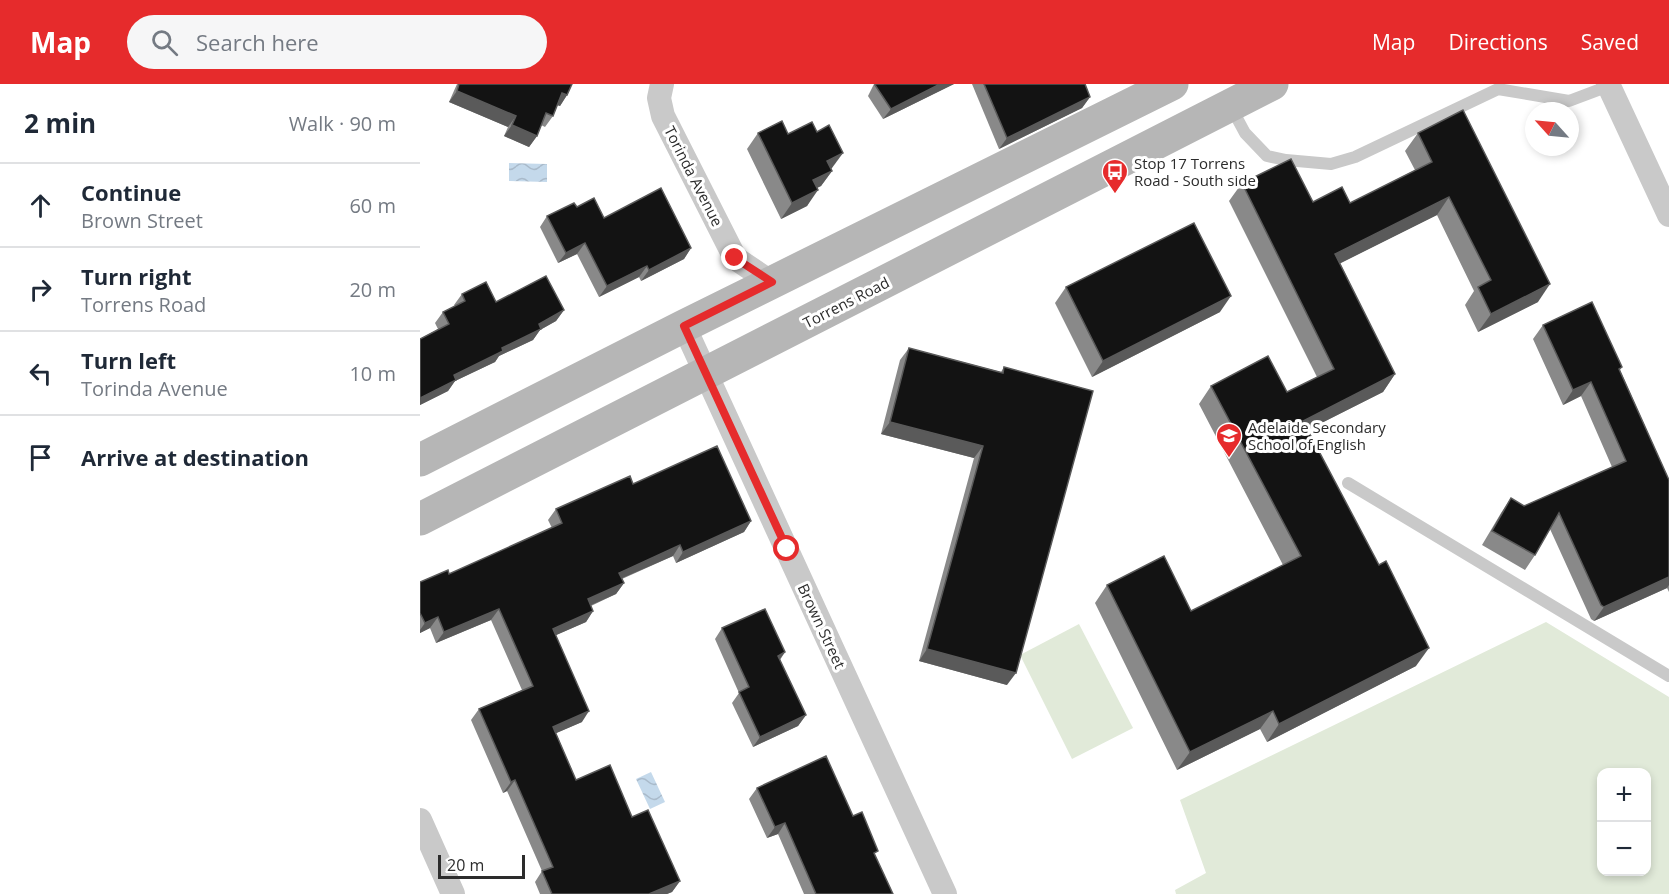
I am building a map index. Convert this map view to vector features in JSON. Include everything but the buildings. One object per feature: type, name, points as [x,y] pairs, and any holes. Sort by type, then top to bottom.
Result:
[{"type":"main road","points":[[420,460],[1172,84]]},
{"type":"main road","name":"Torrens Road","points":[[420,519],[1272,84]]},
{"type":"street","name":"Torinda Avenue","points":[[662,84],[659,98],[663,116],[735,258],[772,282]]},
{"type":"street","points":[[1609,85],[1669,215]]},
{"type":"street","name":"Brown Street","points":[[684,326],[945,894]]},
{"type":"street","points":[[420,820],[453,894]]},
{"type":"lane","points":[[1230,105],[1245,133],[1267,156],[1331,164],[1355,157],[1498,88],[1569,101],[1609,85]]},
{"type":"lane","points":[[1348,483],[1669,676]]},
{"type":"green space","points":[[1546,622],[1669,697],[1669,894],[1176,894],[1175,890],[1206,873],[1180,800]]},
{"type":"green space","points":[[1079,624],[1133,728],[1072,759],[1020,655]]},
{"type":"water","points":[[509,163],[547,164],[547,182],[509,181]]},
{"type":"water","points":[[651,772],[665,802],[650,809],[636,779]]},
{"type":"place","name":"Stop 17 Torrens Road - South side","points":[[1115,195]]},
{"type":"place","name":"Adelaide Secondary School of English","points":[[1229,459]]},
{"type":"route","points":[[735,258],[772,282],[684,326],[787,549]]}]
